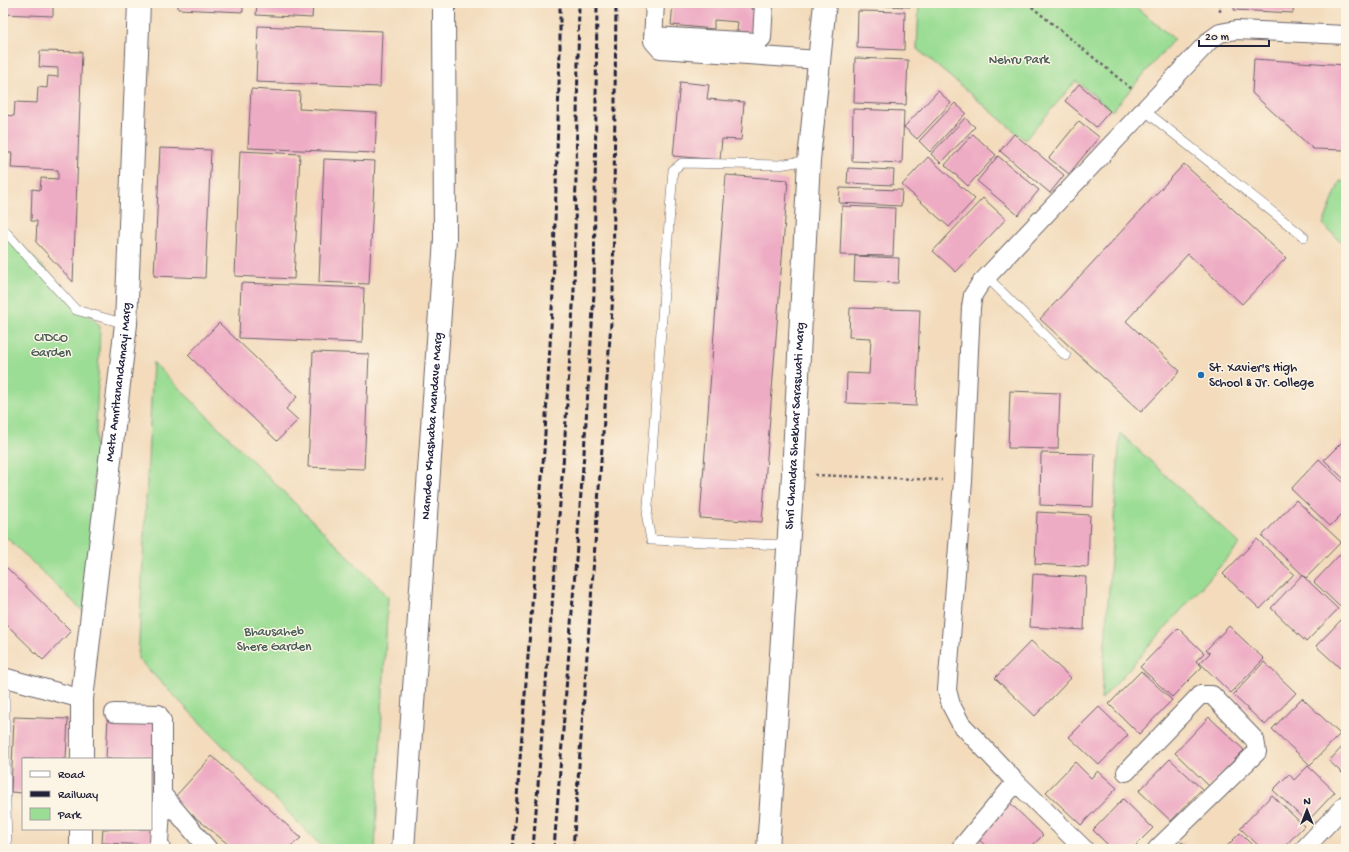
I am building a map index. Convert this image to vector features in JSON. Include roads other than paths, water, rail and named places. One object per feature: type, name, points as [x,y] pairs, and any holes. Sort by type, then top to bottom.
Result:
[{"type":"street","name":"Mata Amritanandamayi Marg","points":[[82,758],[82,699],[126,324],[139,3]]},
{"type":"street","name":"Namdeo Khashaba Mandave Marg","points":[[403,849],[445,240],[444,3]]},
{"type":"street","points":[[655,3],[653,41],[660,49],[819,60]]},
{"type":"street","points":[[653,36],[756,42],[762,38],[764,3]]},
{"type":"street","points":[[771,29],[773,3]]},
{"type":"street","name":"Shri Chandra Shekhar Saraswati Marg","points":[[768,849],[787,545],[793,474],[809,160],[825,3]]},
{"type":"street","points":[[1084,849],[1016,782],[961,724],[951,706],[947,690],[963,481],[970,307],[973,295],[987,277],[1209,41],[1220,33],[1236,30],[1346,35]]},
{"type":"street","points":[[4,677],[82,699]]},
{"type":"street","points":[[1126,772],[1200,695],[1212,695],[1255,740],[1257,752],[1157,849]]},
{"type":"street","points":[[114,713],[158,714],[162,721],[162,794],[159,842],[161,849]]},
{"type":"street","points":[[960,849],[1016,782]]},
{"type":"street","points":[[162,794],[208,849]]},
{"type":"street","points":[[1304,849],[1346,804]]},
{"type":"street","points":[[81,830],[81,849]]},
{"type":"lane","points":[[1147,107],[1304,237]]},
{"type":"lane","points":[[787,545],[651,540],[647,519],[673,170],[682,163],[779,165],[809,160]]},
{"type":"lane","points":[[3,229],[76,310],[126,324]]},
{"type":"lane","points":[[987,277],[1066,356]]},
{"type":"lane","points":[[4,677],[4,760],[7,849]]},
{"type":"railway","points":[[513,849],[544,451],[553,292],[560,3]]},
{"type":"railway","points":[[533,849],[564,452],[574,290],[579,3]]},
{"type":"railway","points":[[554,849],[584,453],[594,293],[597,3]]},
{"type":"railway","points":[[573,849],[613,295],[616,3]]},
{"type":"place","name":"St. Xavier's High School & Jr. College","points":[[1201,375]]},
{"type":"park label","name":"Nehru Park","points":[[1019,60]]},
{"type":"park label","name":"CIDCO Garden","points":[[51,346]]},
{"type":"park label","name":"Bhausaheb Shere Garden","points":[[274,640]]}]
